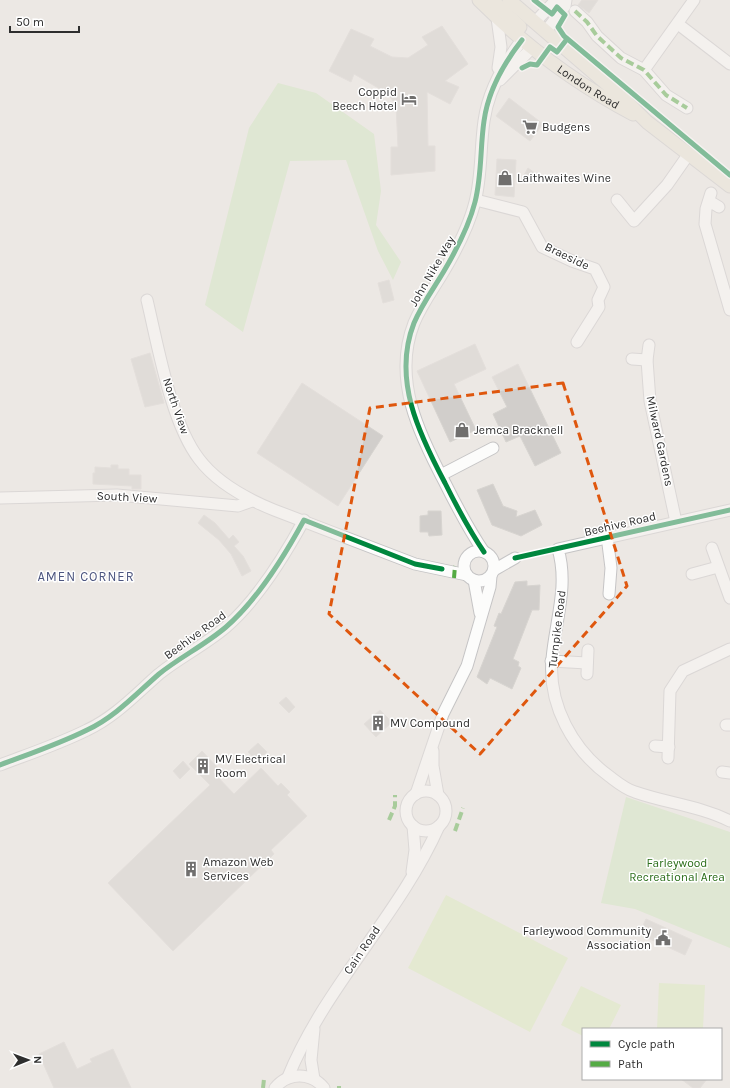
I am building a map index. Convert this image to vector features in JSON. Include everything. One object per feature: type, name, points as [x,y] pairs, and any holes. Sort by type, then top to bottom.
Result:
[{"type":"main road","points":[[479,0],[497,18],[524,36]]},
{"type":"main road","points":[[492,0],[524,36]]},
{"type":"main road","name":"London Road","points":[[509,0],[621,96],[648,122],[688,155],[730,186]]},
{"type":"main road","points":[[524,36],[535,22]]},
{"type":"main road","points":[[534,45],[546,31]]},
{"type":"main road","name":"London Road","points":[[524,36],[614,104],[648,122]]},
{"type":"street","points":[[535,22],[556,0]]},
{"type":"street","points":[[546,31],[565,6],[566,0]]},
{"type":"street","points":[[644,70],[678,24],[690,2]]},
{"type":"street","points":[[575,12],[621,58],[644,70],[666,95],[687,108]]},
{"type":"street","name":"John Nike Way","points":[[488,555],[470,531],[421,435],[410,405],[405,364],[414,324],[424,302],[457,249],[476,200],[480,181],[484,120],[495,84],[501,55],[497,18]]},
{"type":"street","points":[[678,24],[730,64]]},
{"type":"street","name":"John Nike Way","points":[[495,84],[506,60],[524,36]]},
{"type":"street","name":"John Nike Way","points":[[495,84],[534,45]]},
{"type":"street","points":[[617,200],[634,221],[667,185],[688,155]]},
{"type":"street","points":[[719,207],[710,197],[705,224],[727,285],[730,310]]},
{"type":"street","name":"Braeside","points":[[476,200],[523,212],[542,247],[572,261],[595,269],[604,287],[598,300],[599,307],[577,342]]},
{"type":"street","name":"North View","points":[[147,300],[176,413],[198,459],[218,478],[252,500],[304,520]]},
{"type":"street","name":"Milward Gardens","points":[[649,345],[647,360],[650,401],[676,522]]},
{"type":"street","points":[[632,359],[647,360]]},
{"type":"street","points":[[441,475],[493,448]]},
{"type":"street","name":"South View","points":[[0,498],[117,495],[238,506],[252,500]]},
{"type":"street","name":"Beehive Road","points":[[558,548],[730,510]]},
{"type":"street","points":[[304,520],[416,564],[442,569],[468,569],[483,581],[492,573],[515,558],[476,552],[468,569],[481,615]]},
{"type":"street","name":"Beehive Road","points":[[0,765],[88,730],[112,715],[168,667],[225,628],[252,599],[289,548],[304,520]]},
{"type":"street","name":"John Nike Way","points":[[468,569],[470,531]]},
{"type":"street","points":[[607,536],[611,568],[609,594]]},
{"type":"street","name":"Turnpike Road","points":[[558,548],[562,575],[562,598],[551,661],[555,696],[562,719],[573,739],[589,760],[618,783],[634,792],[700,810],[730,821]]},
{"type":"street","points":[[712,548],[730,598]]},
{"type":"street","points":[[433,744],[433,766],[438,795],[444,803],[446,813],[439,826],[429,831],[423,831],[414,826],[408,818],[407,805],[416,794],[443,714],[468,666],[490,587],[492,573],[488,555]]},
{"type":"street","points":[[692,574],[718,567]]},
{"type":"street","points":[[668,758],[670,691],[683,671],[730,649]]},
{"type":"street","points":[[551,661],[587,668],[588,650]]},
{"type":"street","points":[[655,746],[668,747]]},
{"type":"street","points":[[416,794],[428,791],[438,795]]},
{"type":"street","name":"Cain Road","points":[[410,878],[415,857],[414,826]]},
{"type":"street","name":"Cain Road","points":[[288,1077],[300,1048],[332,993],[425,857],[439,826]]},
{"type":"street","name":"Cain Road","points":[[314,1079],[311,1060],[315,1022]]},
{"type":"street","points":[[275,1088],[288,1077],[302,1075],[314,1079],[324,1088]]},
{"type":"highlighted area","points":[[563,383],[627,586],[480,754],[329,614],[370,408]]},
{"type":"green space","points":[[278,83],[316,93],[374,134],[381,191],[376,225],[401,262],[393,280],[378,251],[346,160],[290,161],[243,332],[205,305],[249,128]]},
{"type":"green space","name":"Farleywood Recreational Area","points":[[626,797],[730,832],[730,948],[635,909],[601,903]]},
{"type":"green space","points":[[446,895],[568,958],[530,1032],[408,968]]},
{"type":"green space","points":[[659,983],[705,985],[703,1028],[657,1028]]},
{"type":"green space","points":[[581,986],[621,1005],[610,1028],[582,1028],[582,1036],[561,1025]]},
{"type":"building","points":[[582,0],[598,0],[589,13],[578,5]]},
{"type":"building","name":"Coppid Beech Hotel","points":[[442,26],[468,64],[445,81],[459,87],[450,104],[427,92],[428,146],[435,146],[435,171],[391,175],[391,147],[398,147],[396,105],[387,93],[354,74],[351,82],[329,71],[351,29],[374,39],[370,46],[392,57],[408,58],[428,45],[422,37]]},
{"type":"building","points":[[509,98],[543,124],[530,141],[496,116]]},
{"type":"building","name":"Laithwaites Wine","points":[[497,159],[516,160],[514,197],[495,195]]},
{"type":"building","points":[[528,168],[540,177],[535,184],[524,175]]},
{"type":"building","points":[[389,280],[394,300],[383,303],[378,283]]},
{"type":"building","points":[[475,344],[486,369],[454,384],[476,430],[450,442],[417,371]]},
{"type":"building","points":[[150,353],[164,403],[145,407],[131,359]]},
{"type":"building","points":[[518,364],[561,453],[535,466],[520,436],[506,442],[493,414],[507,407],[492,377]]},
{"type":"building","points":[[302,383],[383,436],[338,506],[257,453]]},
{"type":"building","points":[[111,465],[118,465],[118,469],[129,469],[129,475],[141,475],[141,489],[132,489],[132,486],[93,484],[93,473],[95,473],[95,467],[111,468]]},
{"type":"building","points":[[493,484],[503,506],[517,511],[516,517],[535,510],[542,525],[521,536],[492,525],[477,490]]},
{"type":"building","points":[[428,511],[441,511],[442,535],[429,536],[428,532],[420,532],[420,516],[428,515]]},
{"type":"building","points":[[204,515],[215,523],[229,539],[233,535],[239,542],[234,546],[243,556],[251,571],[242,576],[231,554],[219,540],[198,523]]},
{"type":"building","points":[[527,581],[527,586],[540,585],[539,610],[532,610],[513,659],[519,662],[518,666],[521,668],[512,689],[490,678],[487,684],[477,677],[497,627],[494,626],[499,613],[501,614],[515,582]]},
{"type":"building","points":[[286,697],[295,707],[289,713],[279,703]]},
{"type":"building","name":"MV Compound","points":[[380,710],[392,722],[376,737],[364,724]]},
{"type":"building","points":[[258,743],[267,752],[257,761],[248,752]]},
{"type":"building","name":"Amazon Web Services","points":[[202,751],[218,768],[213,772],[234,794],[261,768],[278,786],[281,783],[290,792],[287,795],[307,816],[271,850],[274,854],[173,951],[108,883],[210,785],[189,764]]},
{"type":"building","points":[[183,761],[190,769],[180,779],[173,771]]},
{"type":"building","points":[[646,919],[692,940],[685,955],[639,934]]},
{"type":"building","points":[[64,1042],[77,1069],[92,1062],[90,1059],[113,1049],[131,1088],[54,1088],[39,1054]]},
{"type":"building","points":[[682,1080],[706,1080],[700,1088],[693,1088]]},
{"type":"marked path","points":[[575,11],[587,22],[597,36],[621,58],[644,70],[666,95],[687,108]]},
{"type":"marked path","points":[[454,578],[455,566]]},
{"type":"marked path","points":[[389,820],[395,806],[395,795]]},
{"type":"marked path","points":[[455,831],[463,808]]},
{"type":"marked path","points":[[263,1088],[264,1079]]},
{"type":"cycle path","points":[[534,0],[552,14],[557,7],[565,15],[558,27],[564,36],[730,175]]},
{"type":"cycle path","points":[[522,68],[530,64],[537,65],[550,47],[557,52],[567,39]]},
{"type":"cycle path","points":[[484,552],[459,510],[435,464],[418,426],[407,385],[406,365],[408,344],[414,323],[424,303],[458,246],[472,211],[479,182],[484,121],[489,99],[503,68],[522,40]]},
{"type":"cycle path","points":[[515,558],[730,510]]},
{"type":"cycle path","points":[[0,765],[66,740],[107,719],[159,674],[226,627],[259,591],[288,548],[304,520],[415,564],[442,569]]},
{"type":"place","name":"Coppid Beech Hotel","points":[[409,99]]},
{"type":"place","name":"Budgens","points":[[530,127]]},
{"type":"place","name":"Laithwaites Wine","points":[[505,178]]},
{"type":"place","name":"Jemca Bracknell","points":[[462,430]]},
{"type":"place","name":"MV Compound","points":[[378,723]]},
{"type":"place","name":"MV Electrical Room","points":[[203,766]]},
{"type":"place","name":"Amazon Web Services","points":[[191,869]]},
{"type":"place","name":"Farleywood Community Association","points":[[663,938]]},
{"type":"district","name":"AMEN CORNER","points":[[86,576]]}]
